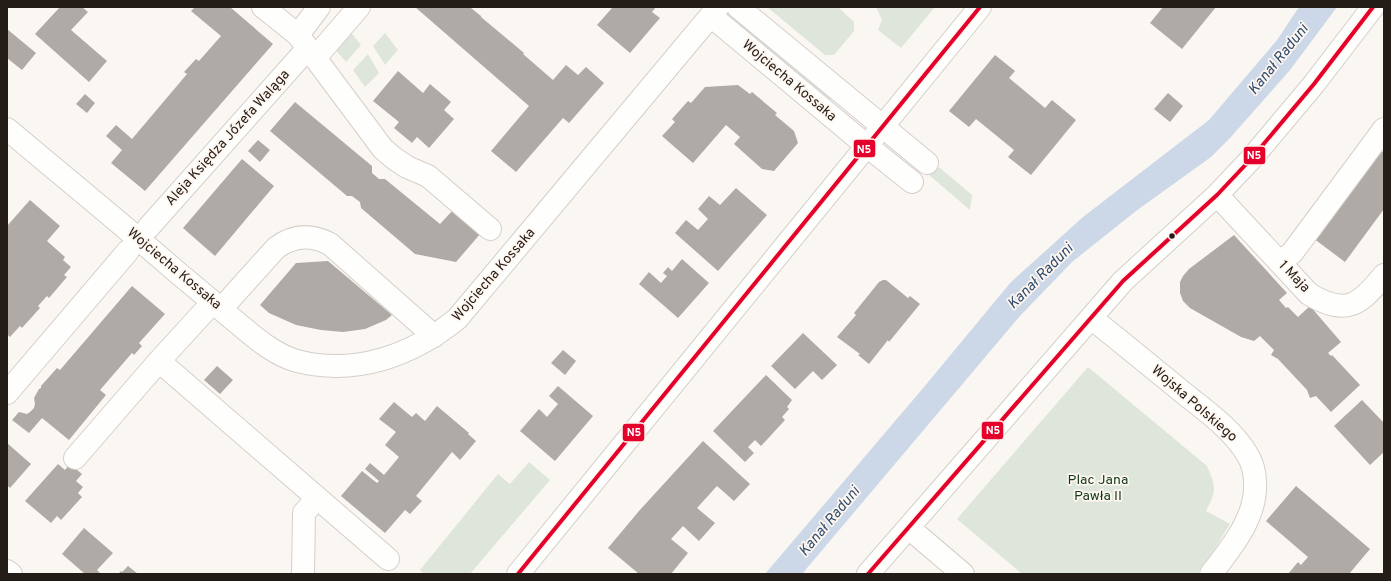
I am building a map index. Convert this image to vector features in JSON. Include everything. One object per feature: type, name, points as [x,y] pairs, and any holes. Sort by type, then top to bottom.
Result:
[{"type":"street","points":[[263,7],[307,47],[383,149],[407,167],[428,176],[490,229]]},
{"type":"street","name":"Aleja Księdza Józefa Waląga","points":[[307,47],[319,7]]},
{"type":"street","name":"Aleja Księdza Józefa Waląga","points":[[148,228],[307,47],[359,7]]},
{"type":"street","name":"Wojciecha Kossaka","points":[[738,7],[927,164]]},
{"type":"street","points":[[518,574],[980,7]]},
{"type":"street","points":[[868,574],[1123,281],[1217,195],[1251,159],[1280,125],[1373,7]]},
{"type":"street","name":"Wojciecha Kossaka","points":[[8,132],[246,330],[276,352],[295,360],[323,365],[357,365],[374,362],[406,352],[445,329],[457,319],[715,11],[867,146],[912,182]]},
{"type":"street","points":[[1279,262],[1292,252],[1384,129]]},
{"type":"street","name":"1 Maja","points":[[1217,195],[1309,294],[1323,302],[1341,306],[1356,303],[1369,293],[1384,274]]},
{"type":"street","points":[[75,458],[159,361],[285,241],[303,237],[316,238],[330,244],[434,336]]},
{"type":"street","points":[[7,394],[128,251]]},
{"type":"street","name":"Wojska Polskiego","points":[[1091,318],[1218,421],[1240,444],[1252,464],[1255,482],[1252,507],[1233,545],[1211,574]]},
{"type":"street","points":[[159,361],[388,558]]},
{"type":"street","points":[[303,574],[304,513],[317,498]]},
{"type":"street","points":[[909,528],[963,574]]},
{"type":"street","points":[[7,571],[11,574]]},
{"type":"green space","points":[[767,7],[838,7],[854,22],[854,31],[834,55],[825,55]]},
{"type":"green space","points":[[876,7],[935,7],[901,48],[878,30],[882,20]]},
{"type":"green space","points":[[734,16],[832,98],[829,101],[731,18]]},
{"type":"green space","points":[[349,30],[361,45],[346,62],[333,47]]},
{"type":"green space","points":[[385,33],[398,50],[385,65],[373,46]]},
{"type":"green space","points":[[368,54],[379,73],[365,87],[353,70]]},
{"type":"green space","points":[[934,167],[940,168],[972,195],[970,210],[929,175],[930,171]]},
{"type":"green space","name":"Plac Jana Pawła II","points":[[1088,367],[1207,466],[1214,484],[1214,493],[1206,511],[1230,524],[1211,555],[1197,574],[1022,574],[957,519]]},
{"type":"green space","points":[[529,462],[550,480],[470,574],[424,574],[420,570],[498,474],[510,484]]},
{"type":"water","name":"Kanał Raduni","points":[[1299,7],[1337,7],[1290,70],[1230,138],[1211,157],[1136,211],[1072,262],[1020,316],[802,574],[765,574],[1011,282],[1083,217],[1209,120],[1277,40]]},
{"type":"building","points":[[60,7],[82,7],[88,12],[71,30],[107,61],[89,82],[35,34]]},
{"type":"building","points":[[195,7],[230,7],[273,44],[145,191],[111,163],[122,150],[106,136],[116,125],[132,139],[187,74],[184,72],[196,59],[199,61],[221,36],[191,11]]},
{"type":"building","points":[[415,7],[471,8],[553,80],[566,65],[578,75],[586,67],[604,83],[569,123],[563,118],[516,172],[491,151],[529,106]]},
{"type":"building","points":[[611,7],[656,7],[652,12],[660,18],[630,53],[597,25],[612,8]]},
{"type":"building","points":[[1163,7],[1216,7],[1182,49],[1150,23]]},
{"type":"building","points":[[7,29],[36,53],[22,70],[7,58]]},
{"type":"building","points":[[995,55],[1015,71],[1009,78],[1045,108],[1052,100],[1076,120],[1031,175],[1008,157],[1014,150],[976,119],[969,127],[949,111]]},
{"type":"building","points":[[398,71],[423,93],[430,84],[451,102],[444,110],[454,119],[429,148],[417,137],[412,143],[394,128],[399,122],[373,101]]},
{"type":"building","points":[[738,85],[750,94],[752,92],[777,113],[775,115],[794,131],[798,143],[774,171],[762,169],[734,144],[740,137],[726,125],[693,163],[662,136],[675,122],[672,119],[688,101],[691,103],[705,87]]},
{"type":"building","points":[[1168,93],[1183,106],[1170,122],[1154,109]]},
{"type":"building","points":[[85,94],[95,103],[87,113],[76,104]]},
{"type":"building","points":[[295,102],[372,166],[372,173],[379,179],[385,179],[440,224],[453,210],[481,233],[456,262],[415,254],[361,208],[360,202],[352,196],[347,196],[270,131]]},
{"type":"building","points":[[258,140],[270,150],[260,162],[248,151]]},
{"type":"building","points":[[1380,150],[1384,153],[1384,209],[1345,262],[1313,238]]},
{"type":"building","points":[[242,159],[274,186],[215,256],[183,228]]},
{"type":"building","points":[[736,188],[767,215],[718,271],[675,233],[686,220],[698,230],[708,219],[698,209],[709,196],[720,205]]},
{"type":"building","points":[[30,200],[60,226],[47,241],[65,257],[63,260],[71,267],[64,275],[67,277],[49,298],[47,296],[38,306],[40,308],[22,328],[20,326],[10,337],[7,334],[7,226]]},
{"type":"building","points":[[1234,235],[1287,293],[1279,300],[1286,308],[1288,307],[1298,317],[1310,306],[1341,342],[1328,353],[1331,356],[1332,355],[1360,385],[1331,412],[1316,396],[1310,398],[1307,390],[1278,359],[1271,355],[1274,350],[1260,336],[1254,341],[1241,337],[1190,308],[1183,301],[1180,293],[1180,282],[1183,276],[1189,269]]},
{"type":"building","points":[[682,259],[709,283],[678,318],[639,284],[649,272],[661,283],[667,276],[663,273],[668,267],[672,271]]},
{"type":"building","points":[[328,261],[392,315],[386,320],[365,329],[343,332],[321,330],[296,325],[269,313],[260,305],[296,263]]},
{"type":"building","points":[[886,280],[908,298],[910,296],[920,304],[869,364],[858,355],[860,354],[837,337],[856,315],[854,313],[879,282]]},
{"type":"building","points":[[132,286],[165,314],[139,343],[142,346],[134,355],[132,353],[100,390],[106,395],[69,440],[42,418],[29,433],[12,420],[19,412],[27,414],[34,408],[34,398],[41,386],[57,368],[60,370]]},
{"type":"building","points":[[803,333],[837,365],[822,380],[813,371],[795,389],[771,366]]},
{"type":"building","points":[[563,350],[576,361],[565,375],[551,363]]},
{"type":"building","points":[[217,366],[233,380],[220,394],[204,380]]},
{"type":"building","points":[[766,375],[792,400],[787,407],[789,409],[782,417],[785,420],[761,446],[755,440],[748,447],[754,453],[745,462],[713,431]]},
{"type":"building","points":[[558,386],[593,416],[555,461],[520,431],[539,409],[547,417],[558,404],[549,396]]},
{"type":"building","points":[[1362,400],[1384,423],[1384,452],[1370,465],[1334,426]]},
{"type":"building","points":[[394,402],[412,417],[416,413],[425,421],[437,406],[469,433],[468,434],[476,441],[460,460],[452,452],[416,496],[422,501],[410,514],[405,510],[385,533],[341,496],[362,471],[377,483],[379,481],[365,469],[370,463],[384,475],[399,457],[385,445],[396,432],[379,419]]},
{"type":"building","points":[[703,441],[750,484],[734,501],[717,486],[697,508],[715,523],[699,541],[683,526],[671,539],[688,553],[671,574],[639,574],[608,548],[639,511]]},
{"type":"building","points":[[7,443],[31,464],[10,488],[7,485]]},
{"type":"building","points":[[58,464],[65,470],[70,464],[82,474],[76,481],[83,487],[78,493],[82,497],[61,520],[57,516],[51,523],[25,501]]},
{"type":"building","points":[[1296,486],[1370,549],[1349,574],[1288,574],[1298,562],[1301,565],[1308,557],[1266,521]]},
{"type":"building","points":[[84,528],[113,553],[97,570],[101,574],[85,574],[62,554]]},
{"type":"building","points":[[128,566],[138,574],[118,574],[121,571],[122,572]]},
{"type":"transit line","name":"N5","points":[[518,574],[980,7]]},
{"type":"transit line","name":"N5","points":[[868,574],[1123,281],[1217,195],[1251,159],[1314,84],[1373,7]]}]
